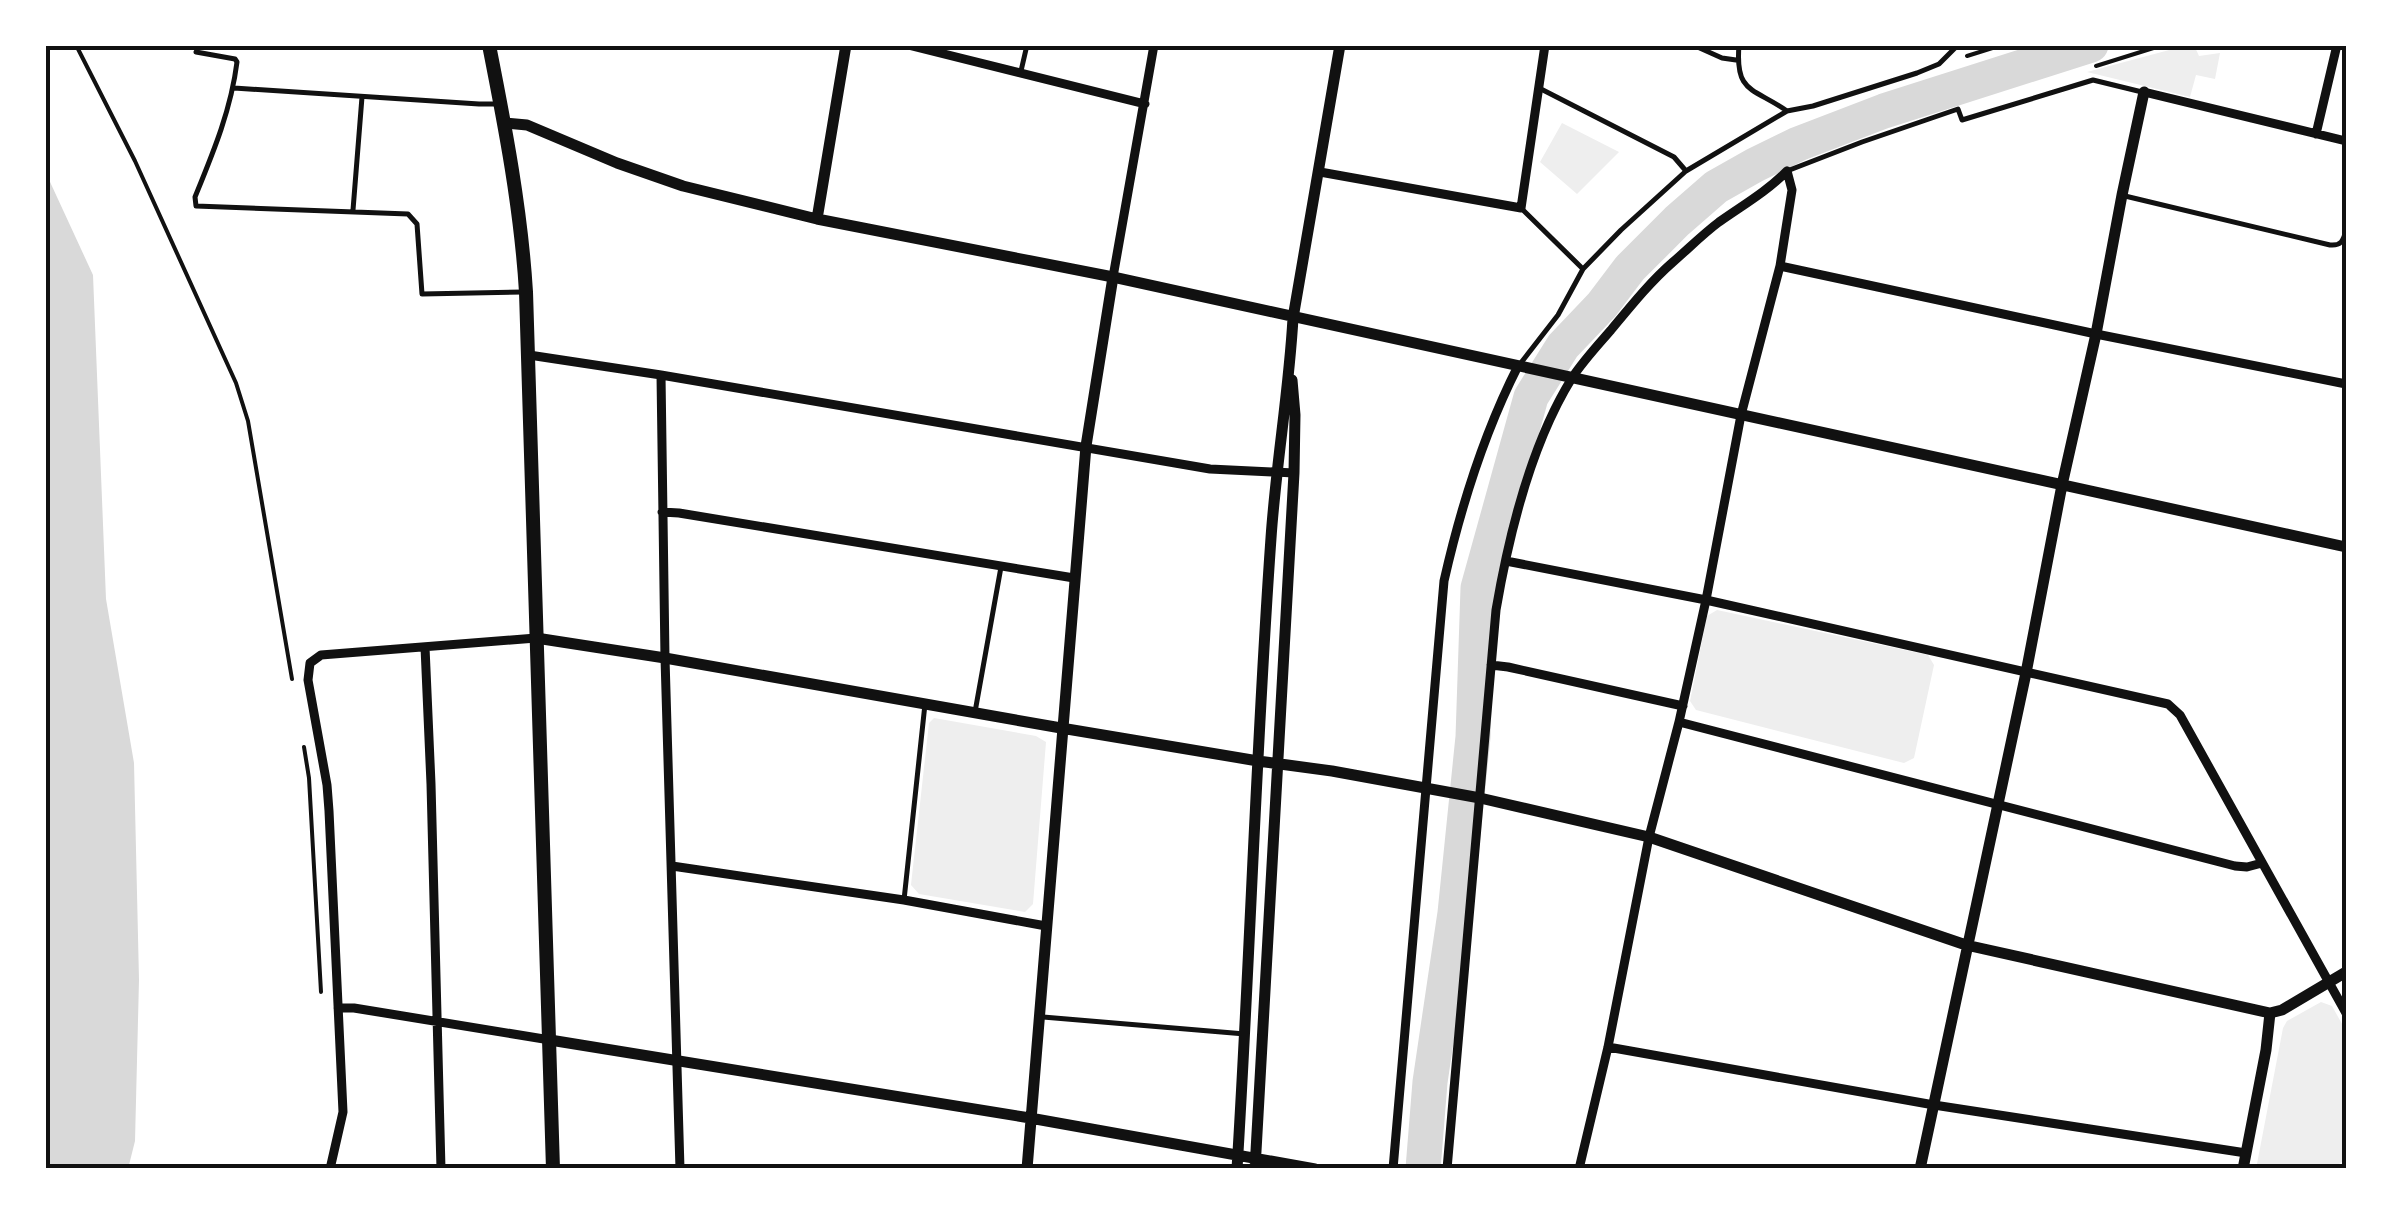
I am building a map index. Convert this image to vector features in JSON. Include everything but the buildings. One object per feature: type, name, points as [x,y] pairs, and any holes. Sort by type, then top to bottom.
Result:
[{"type":"main road","points":[[488,45],[504,123],[526,292],[553,1169]]},
{"type":"street","points":[[817,219],[846,45]]},
{"type":"street","points":[[908,45],[1145,104]]},
{"type":"street","points":[[1027,1169],[1086,446],[1154,45]]},
{"type":"street","points":[[1237,1163],[1271,533],[1293,318],[1340,45]]},
{"type":"street","points":[[1320,172],[1521,208],[1545,45]]},
{"type":"street","points":[[2316,134],[2338,45]]},
{"type":"street","points":[[1920,1169],[2144,92],[2346,142]]},
{"type":"street","points":[[504,123],[517,122],[547,132],[682,186],[817,219],[1114,277],[2346,547]]},
{"type":"street","points":[[1447,1169],[1496,610],[1511,531],[1533,464],[1569,377],[1668,266],[1787,172],[1792,190],[1780,266],[1741,415],[1680,722],[1648,838],[1608,1047],[1579,1169]]},
{"type":"street","points":[[1780,266],[2346,384]]},
{"type":"street","points":[[529,355],[1210,469],[1294,473]]},
{"type":"street","points":[[1256,1164],[1294,473],[1295,415],[1290,361]]},
{"type":"street","points":[[1392,1169],[1429,788],[1444,581],[1480,449],[1522,367]]},
{"type":"street","points":[[660,375],[680,1169]]},
{"type":"street","points":[[662,512],[1074,578]]},
{"type":"street","points":[[1506,561],[1706,600],[2168,704],[2175,708],[2346,1013]]},
{"type":"street","points":[[330,1169],[343,1112],[327,785],[308,670],[310,663],[321,656],[536,638],[1429,788],[1648,838],[1966,945],[2270,1013],[2282,1010],[2346,972]]},
{"type":"street","points":[[425,647],[440,1169]]},
{"type":"street","points":[[1491,666],[1683,706]]},
{"type":"street","points":[[1680,722],[2236,866],[2262,862]]},
{"type":"street","points":[[672,866],[904,900],[1046,926]]},
{"type":"street","points":[[338,1008],[1030,1118],[1237,1163],[1315,1169]]},
{"type":"street","points":[[2243,1169],[2270,1013]]},
{"type":"street","points":[[1608,1047],[1934,1105],[2246,1153]]},
{"type":"lane","points":[[1021,72],[1026,45]]},
{"type":"lane","points":[[1692,45],[1722,58],[1738,60]]},
{"type":"lane","points":[[1739,45],[1741,80],[1748,89],[1787,111]]},
{"type":"lane","points":[[1522,367],[1584,269],[1686,171],[1787,111],[1917,73],[1938,64],[1958,45]]},
{"type":"lane","points":[[196,52],[237,62],[234,88],[195,197],[196,206],[402,212],[412,216],[417,224],[422,294],[526,292]]},
{"type":"lane","points":[[1787,172],[1958,110],[1962,120],[2093,80],[2144,92]]},
{"type":"lane","points":[[234,88],[500,104]]},
{"type":"lane","points":[[1539,88],[1674,157],[1686,171]]},
{"type":"lane","points":[[353,210],[362,96]]},
{"type":"lane","points":[[2122,196],[2330,245],[2339,244],[2346,231]]},
{"type":"lane","points":[[1521,208],[1584,269]]},
{"type":"lane","points":[[975,712],[1001,566]]},
{"type":"lane","points":[[904,900],[925,704]]},
{"type":"lane","points":[[1040,1016],[1244,1034]]},
{"type":"path","points":[[76,45],[135,161],[236,383],[248,421],[292,678]]},
{"type":"path","points":[[1938,64],[2002,45]]},
{"type":"path","points":[[303,746],[309,778],[322,1007]]},
{"type":"shaded area","points":[[2194,45],[2199,56],[2220,53],[2215,79],[2196,75],[2190,97],[2087,72]]},
{"type":"shaded area","points":[[1562,123],[1619,152],[1577,194],[1540,162]]},
{"type":"shaded area","points":[[45,171],[93,275],[106,599],[134,763],[139,980],[135,1141],[128,1169],[45,1169]]},
{"type":"shaded area","points":[[1717,610],[1928,655],[1934,665],[1914,758],[1904,763],[1696,710],[1690,701],[1707,616]]},
{"type":"shaded area","points":[[934,718],[1036,736],[1046,742],[1033,904],[1025,912],[919,894],[911,885],[929,723]]},
{"type":"shaded area","points":[[2321,1002],[2332,1006],[2346,1031],[2346,1159],[2332,1169],[2256,1169],[2283,1028],[2287,1021]]},
{"type":"waterway","points":[[1423,1169],[1430,1082],[1455,913],[1473,737],[1478,588],[1531,397],[1563,346],[1630,268],[1716,187],[1798,144],[1884,111],[2091,45]]}]
